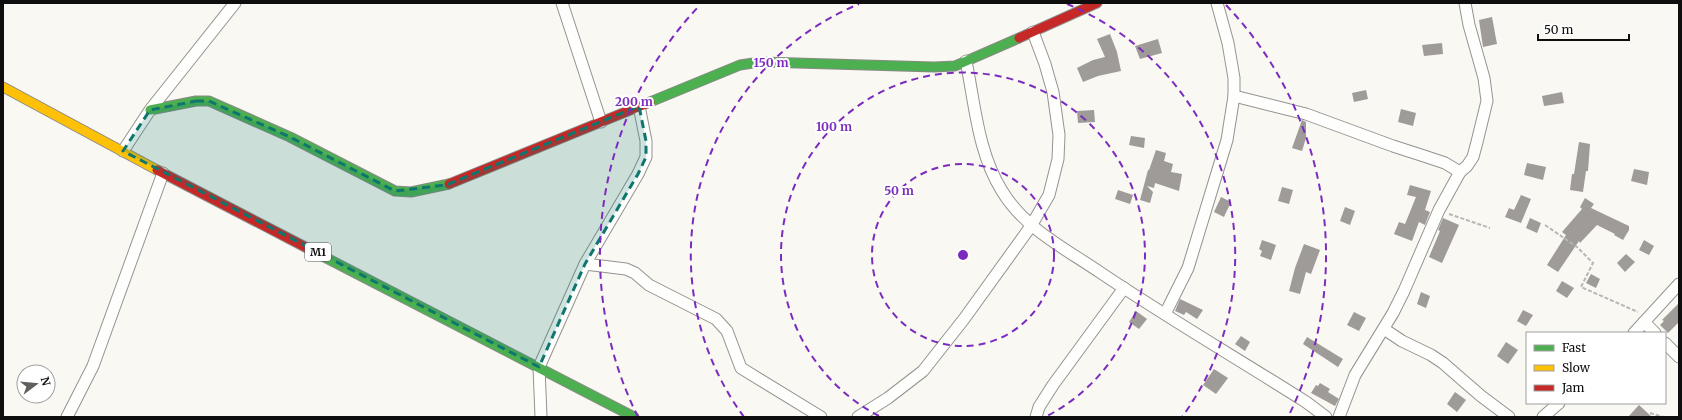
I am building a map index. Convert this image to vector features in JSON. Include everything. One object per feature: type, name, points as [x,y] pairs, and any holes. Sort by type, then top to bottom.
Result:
[{"type":"main road","points":[[150,110],[196,101],[209,101],[290,137],[395,192],[416,191],[446,185],[740,65],[750,63],[934,67],[954,66],[1097,3]]},
{"type":"main road","name":"M1","points":[[3,87],[163,173],[634,417]]},
{"type":"street","points":[[123,151],[150,110],[235,3]]},
{"type":"street","points":[[562,3],[601,122]]},
{"type":"street","points":[[1164,314],[1188,268],[1227,140],[1234,96],[1234,78],[1228,43],[1217,3]]},
{"type":"street","points":[[1339,417],[1355,376],[1384,329],[1404,291],[1439,210],[1460,172],[1467,166],[1473,157],[1484,117],[1486,101],[1484,78],[1469,25],[1465,3]]},
{"type":"street","points":[[858,417],[888,398],[923,371],[964,319],[1030,226],[1049,195],[1058,159],[1059,135],[1053,92],[1045,64],[1033,32]]},
{"type":"street","points":[[966,61],[984,154],[1002,192],[1030,226],[1164,314],[1306,402],[1326,417]]},
{"type":"street","points":[[1234,96],[1306,114],[1393,146],[1445,163],[1460,172]]},
{"type":"street","points":[[541,417],[539,367],[585,264],[638,174],[646,157],[646,141],[639,106]]},
{"type":"street","points":[[67,417],[93,366],[163,173]]},
{"type":"street","points":[[585,264],[626,269],[635,272],[649,285],[716,319],[727,331],[741,368],[821,417]]},
{"type":"street","points":[[1635,332],[1679,284]]},
{"type":"street","points":[[1036,417],[1053,385],[1124,288]]},
{"type":"street","points":[[1646,320],[1654,332]]},
{"type":"street","points":[[1384,329],[1402,341],[1443,363],[1508,417]]},
{"type":"street","points":[[1666,344],[1679,357]]},
{"type":"street","points":[[1543,417],[1558,404]]},
{"type":"path","points":[[1439,210],[1490,228]]},
{"type":"path","points":[[1545,224],[1577,247],[1594,263],[1581,287],[1646,320]]},
{"type":"path","points":[[1650,414],[1663,417]]},
{"type":"highlighted area","points":[[196,101],[209,101],[290,137],[395,191],[446,185],[639,106],[646,141],[646,157],[638,174],[585,264],[539,367],[123,151],[150,110]]},
{"type":"building","points":[[1492,17],[1497,44],[1483,47],[1479,20]]},
{"type":"building","points":[[1110,34],[1117,52],[1121,71],[1098,76],[1083,82],[1077,68],[1093,60],[1105,57],[1097,39]]},
{"type":"building","points":[[1158,39],[1162,53],[1140,59],[1135,46]]},
{"type":"building","points":[[1442,43],[1443,54],[1424,56],[1422,45]]},
{"type":"building","points":[[1366,90],[1368,99],[1354,102],[1352,93]]},
{"type":"building","points":[[1562,92],[1564,103],[1544,106],[1542,96]]},
{"type":"building","points":[[1401,109],[1416,113],[1413,126],[1398,122]]},
{"type":"building","points":[[1094,110],[1095,122],[1078,123],[1077,111]]},
{"type":"building","points":[[1302,120],[1306,122],[1306,138],[1302,151],[1292,148]]},
{"type":"building","points":[[1131,136],[1145,138],[1144,148],[1129,145]]},
{"type":"building","points":[[1579,142],[1590,144],[1588,171],[1586,171],[1583,192],[1570,190]]},
{"type":"building","points":[[1156,150],[1166,153],[1164,161],[1173,164],[1171,172],[1182,174],[1179,191],[1155,183],[1154,188],[1147,186],[1153,192],[1150,203],[1140,200],[1148,170]]},
{"type":"building","points":[[1527,163],[1546,167],[1543,180],[1524,175]]},
{"type":"building","points":[[1634,169],[1649,172],[1647,185],[1631,181]]},
{"type":"building","points":[[1410,185],[1431,191],[1425,210],[1430,212],[1425,225],[1419,222],[1412,241],[1394,234],[1399,222],[1405,224],[1416,197],[1407,195]]},
{"type":"building","points":[[1282,187],[1293,190],[1289,204],[1278,201]]},
{"type":"building","points":[[1118,190],[1133,195],[1130,204],[1115,199]]},
{"type":"building","points":[[1521,195],[1531,199],[1521,223],[1505,217],[1509,208],[1514,210]]},
{"type":"building","points":[[1221,197],[1231,202],[1224,217],[1214,212]]},
{"type":"building","points":[[1585,198],[1594,204],[1591,208],[1629,226],[1629,230],[1623,240],[1597,225],[1580,243],[1579,241],[1558,272],[1547,265],[1566,235],[1562,232],[1582,209],[1580,207]]},
{"type":"building","points":[[1345,207],[1355,211],[1350,225],[1340,221]]},
{"type":"building","points":[[1443,218],[1459,225],[1442,263],[1429,257],[1440,231],[1438,230]]},
{"type":"building","points":[[1530,218],[1541,223],[1537,233],[1526,228]]},
{"type":"building","points":[[1262,240],[1276,245],[1271,260],[1260,256],[1262,251],[1259,249]]},
{"type":"building","points":[[1644,240],[1654,246],[1649,255],[1639,250]]},
{"type":"building","points":[[1304,244],[1320,250],[1311,274],[1306,272],[1300,294],[1289,291],[1295,268]]},
{"type":"building","points":[[1626,254],[1635,262],[1625,272],[1617,263]]},
{"type":"building","points":[[1591,274],[1600,279],[1596,288],[1586,283]]},
{"type":"building","points":[[1562,281],[1574,288],[1567,298],[1556,291]]},
{"type":"building","points":[[1421,292],[1430,296],[1426,308],[1417,304]]},
{"type":"building","points":[[1180,299],[1203,310],[1197,319],[1186,312],[1184,315],[1175,311]]},
{"type":"building","points":[[1679,303],[1679,322],[1668,333],[1660,325],[1664,321],[1662,320]]},
{"type":"building","points":[[1523,310],[1533,315],[1526,326],[1517,321]]},
{"type":"building","points":[[1136,311],[1147,319],[1139,329],[1129,322]]},
{"type":"building","points":[[1354,312],[1366,318],[1359,331],[1347,325]]},
{"type":"building","points":[[1241,336],[1250,342],[1245,351],[1235,344]]},
{"type":"building","points":[[1307,337],[1343,359],[1338,367],[1303,344]]},
{"type":"building","points":[[1506,342],[1518,350],[1508,364],[1497,356]]},
{"type":"building","points":[[1214,369],[1228,378],[1216,394],[1203,385]]},
{"type":"building","points":[[1320,383],[1330,389],[1328,392],[1339,399],[1335,406],[1311,393],[1316,385],[1318,386]]},
{"type":"building","points":[[1455,392],[1466,400],[1457,412],[1447,404]]},
{"type":"building","points":[[1639,405],[1652,417],[1628,417]]},
{"type":"traffic: fast","points":[[650,102],[740,65],[760,62],[934,67],[955,66],[1019,38]]},
{"type":"traffic: fast","points":[[150,110],[196,101],[209,101],[290,137],[395,191],[411,192],[449,184]]},
{"type":"traffic: fast","points":[[311,250],[634,417]]},
{"type":"traffic: slow","points":[[3,87],[157,170]]},
{"type":"traffic: jam","points":[[1019,38],[1097,3]]},
{"type":"traffic: jam","points":[[449,184],[650,102]]},
{"type":"traffic: jam","points":[[157,170],[311,250]]}]
